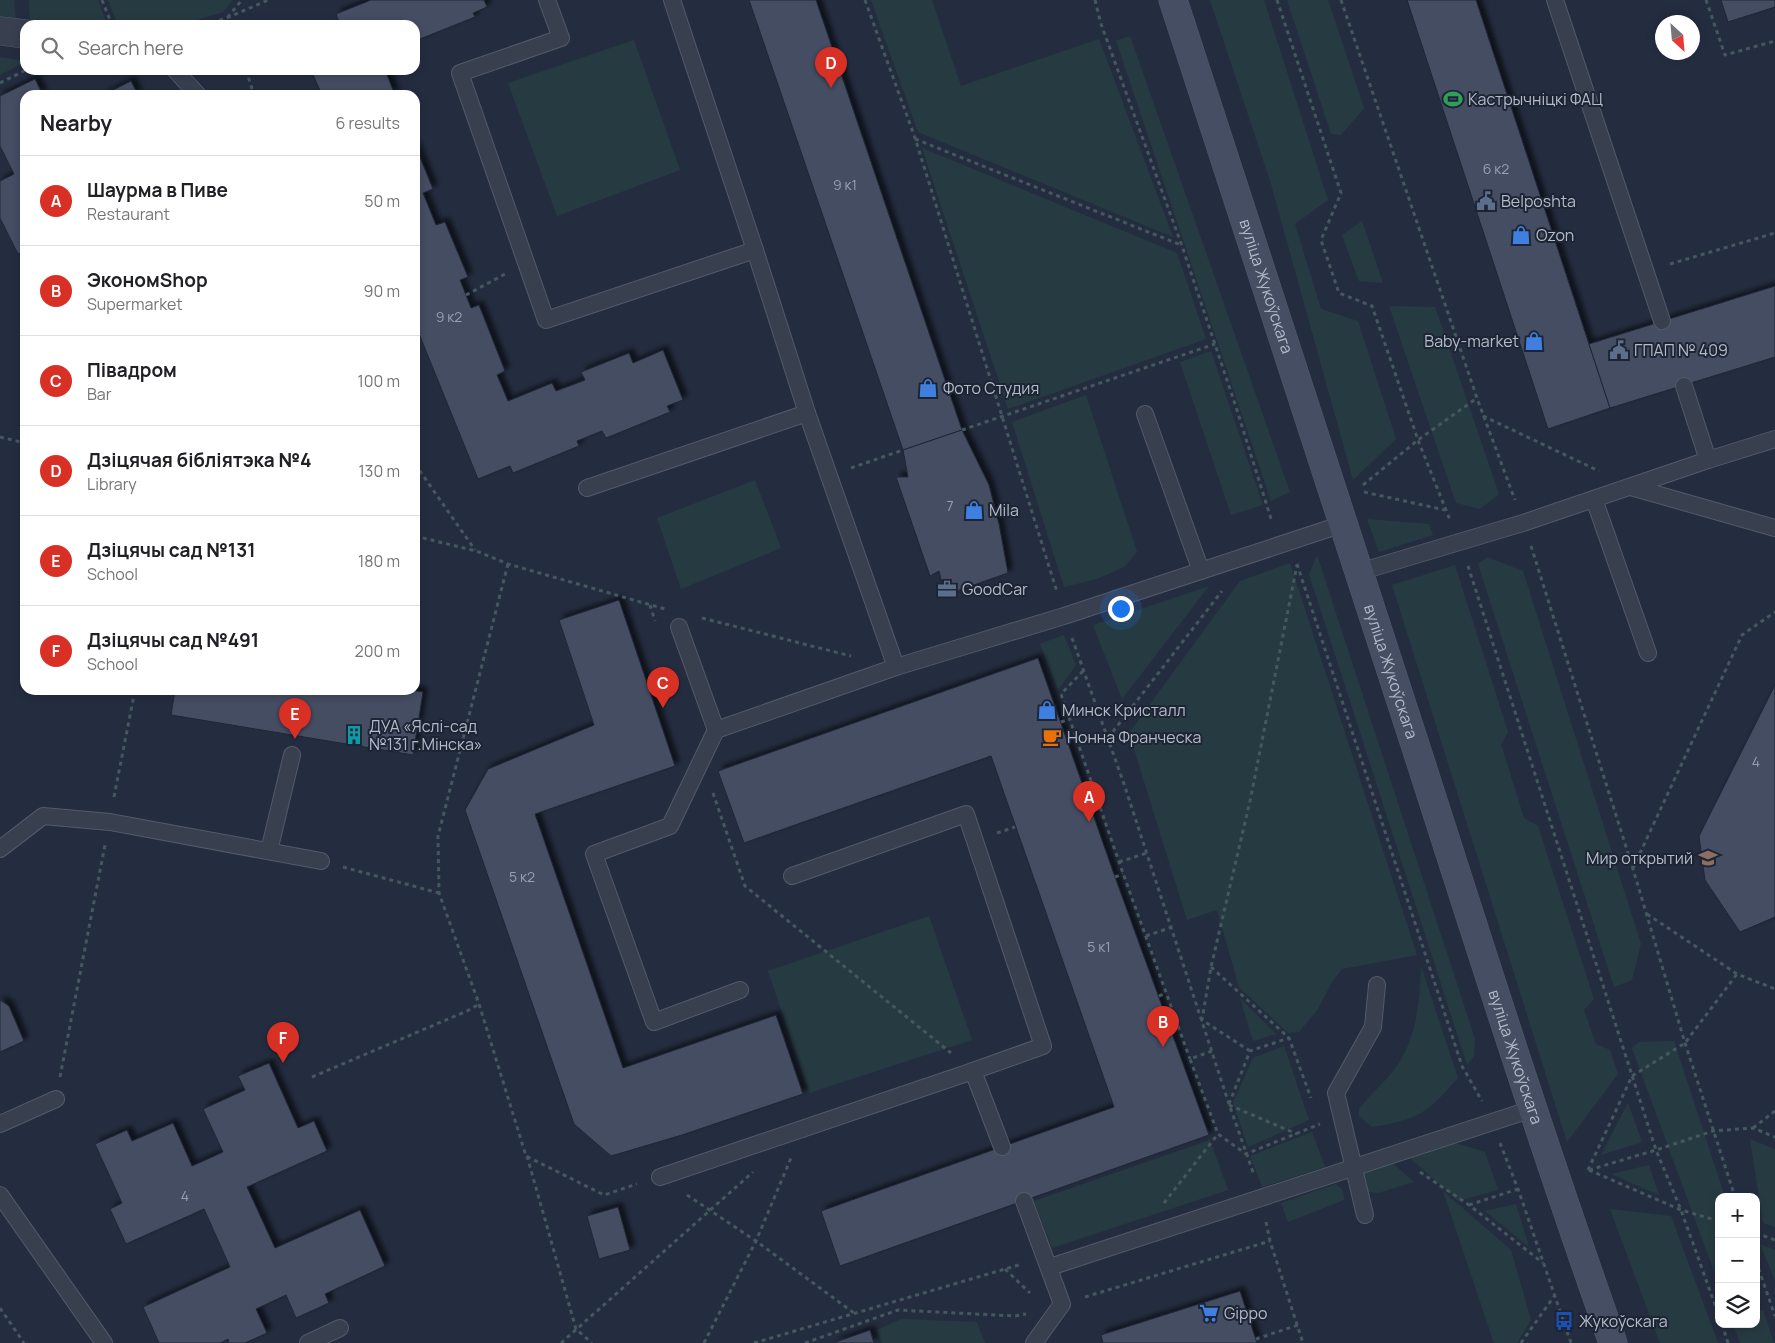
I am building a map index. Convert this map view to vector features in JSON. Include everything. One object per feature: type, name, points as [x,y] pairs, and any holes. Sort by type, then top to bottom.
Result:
[{"type":"main road","name":"вуліца Жукоўскага","points":[[1173,0],[1259,260],[1532,1109],[1613,1343]]},
{"type":"street","points":[[0,31],[20,33]]},
{"type":"lane","points":[[547,0],[561,38],[460,73],[546,320],[755,250]]},
{"type":"lane","points":[[672,0],[807,413],[896,667]]},
{"type":"lane","points":[[1555,0],[1662,321]]},
{"type":"lane","points":[[180,75],[193,90]]},
{"type":"lane","points":[[1684,386],[1708,460]]},
{"type":"lane","points":[[587,488],[807,413]]},
{"type":"lane","points":[[1145,414],[1201,571]]},
{"type":"lane","points":[[1359,572],[1523,523],[1775,438]]},
{"type":"lane","points":[[1631,487],[1775,528]]},
{"type":"lane","points":[[1594,499],[1648,653]]},
{"type":"lane","points":[[740,990],[654,1022],[594,854],[670,826],[716,730],[896,667],[1064,616],[1343,524]]},
{"type":"lane","points":[[679,627],[716,730]]},
{"type":"lane","points":[[269,851],[292,754]]},
{"type":"lane","points":[[660,1177],[1043,1046],[966,814],[792,876]]},
{"type":"lane","points":[[0,849],[43,816],[110,822],[321,861]]},
{"type":"lane","points":[[1365,1216],[1336,1093],[1373,1027],[1377,985]]},
{"type":"lane","points":[[973,1071],[1002,1147]]},
{"type":"lane","points":[[0,1124],[56,1099]]},
{"type":"lane","points":[[1050,1267],[1532,1109]]},
{"type":"lane","points":[[0,1196],[104,1343]]},
{"type":"lane","points":[[1024,1202],[1050,1267],[1055,1307],[1034,1343]]},
{"type":"lane","points":[[308,1343],[340,1328]]},
{"type":"path","points":[[102,0],[110,20]]},
{"type":"path","points":[[227,18],[242,0]]},
{"type":"path","points":[[220,20],[268,0]]},
{"type":"path","points":[[865,0],[915,138],[1064,616],[1108,738],[1172,927],[1260,1198],[1270,1241],[1303,1343]]},
{"type":"path","points":[[1095,0],[1101,24],[1182,246],[1270,519],[1297,564],[1462,1066],[1494,1122],[1571,1343]]},
{"type":"path","points":[[1277,0],[1341,193],[1321,240],[1339,293],[1372,306],[1418,440],[1445,510],[1460,542],[1656,1150],[1681,1210],[1715,1305]]},
{"type":"path","points":[[1341,0],[1483,416],[1523,523],[1633,869],[1684,1043],[1734,1193]]},
{"type":"path","points":[[1706,0],[1725,55],[1775,41]]},
{"type":"path","points":[[0,83],[20,73]]},
{"type":"path","points":[[248,75],[252,90]]},
{"type":"path","points":[[915,138],[1182,246]]},
{"type":"path","points":[[1645,272],[1775,233]]},
{"type":"path","points":[[466,295],[526,262]]},
{"type":"path","points":[[962,430],[1215,344]]},
{"type":"path","points":[[1445,510],[1356,490],[1418,440],[1477,398]]},
{"type":"path","points":[[1483,416],[1631,487]]},
{"type":"path","points":[[0,437],[20,442]]},
{"type":"path","points":[[829,475],[903,450]]},
{"type":"path","points":[[420,471],[476,551]]},
{"type":"path","points":[[420,537],[476,551],[508,564],[666,609]]},
{"type":"path","points":[[1108,738],[1249,556]]},
{"type":"path","points":[[508,564],[438,836],[439,893],[479,1004],[526,1156],[576,1329],[592,1343]]},
{"type":"path","points":[[1202,1020],[1211,967],[1250,801],[1297,564]]},
{"type":"path","points":[[1633,869],[1742,635],[1775,612]]},
{"type":"path","points":[[694,616],[896,667]]},
{"type":"path","points":[[1083,670],[1061,694],[1123,874],[1218,1134],[1246,1154]]},
{"type":"path","points":[[56,1099],[134,695]]},
{"type":"path","points":[[1061,722],[1070,719]]},
{"type":"path","points":[[1088,798],[1097,796]]},
{"type":"path","points":[[1119,862],[1147,852]]},
{"type":"path","points":[[321,861],[439,893]]},
{"type":"path","points":[[1115,877],[1123,874]]},
{"type":"path","points":[[1646,914],[1738,974],[1775,989]]},
{"type":"path","points":[[1146,936],[1172,927]]},
{"type":"path","points":[[1211,967],[1289,1038],[1314,1107]]},
{"type":"path","points":[[1588,1170],[1632,1076],[1684,1043],[1738,974]]},
{"type":"path","points":[[1159,996],[1166,993]]},
{"type":"path","points":[[312,1077],[479,1004]]},
{"type":"path","points":[[1202,1020],[1250,1051]]},
{"type":"path","points":[[1229,1104],[1250,1051],[1289,1038]]},
{"type":"path","points":[[1190,1059],[1212,1051]]},
{"type":"path","points":[[1229,1104],[1297,1134]]},
{"type":"path","points":[[1752,1128],[1775,1111]]},
{"type":"path","points":[[1246,1154],[1320,1124],[1317,1116]]},
{"type":"path","points":[[704,1343],[756,1241],[805,1128]]},
{"type":"path","points":[[1588,1170],[1713,1131],[1752,1128],[1775,1138]]},
{"type":"path","points":[[1160,1209],[1218,1134]]},
{"type":"path","points":[[1394,1154],[1469,1205],[1544,1264]]},
{"type":"path","points":[[526,1156],[604,1196],[660,1177],[756,1241],[854,1313]]},
{"type":"path","points":[[1588,1170],[1681,1210],[1715,1220]]},
{"type":"path","points":[[561,1343],[754,1172]]},
{"type":"path","points":[[1469,1205],[1518,1189]]},
{"type":"path","points":[[1760,1234],[1775,1240]]},
{"type":"path","points":[[805,1343],[898,1310],[1014,1316],[1055,1307],[1270,1241]]},
{"type":"path","points":[[754,1343],[1005,1270],[1055,1307]]},
{"type":"path","points":[[1760,1272],[1775,1316]]},
{"type":"path","points":[[1521,1343],[1555,1294]]},
{"type":"path","points":[[0,1308],[24,1343]]},
{"type":"path","points":[[1256,1339],[1298,1325]]},
{"type":"path","points":[[1723,1328],[1728,1343]]},
{"type":"green space","points":[[0,0],[14,0],[16,23],[0,22]]},
{"type":"green space","points":[[29,0],[98,0],[105,20],[30,20]]},
{"type":"green space","points":[[108,0],[233,0],[223,12],[197,20],[116,20]]},
{"type":"green space","points":[[871,0],[932,0],[961,86],[1099,39],[1173,237],[918,132]]},
{"type":"green space","points":[[1210,0],[1264,0],[1328,200],[1295,224],[1321,309],[1358,321],[1396,439],[1353,480],[1271,184]]},
{"type":"green space","points":[[1287,0],[1328,0],[1364,108],[1341,135],[1331,134]]},
{"type":"green space","points":[[1130,36],[1290,492],[1271,501],[1116,41]]},
{"type":"green space","points":[[634,40],[680,170],[557,216],[508,83]]},
{"type":"green space","points":[[0,57],[20,60],[20,65],[0,75]]},
{"type":"green space","points":[[922,148],[1177,253],[1206,339],[1008,409]]},
{"type":"green space","points":[[1362,221],[1383,283],[1359,281],[1342,235]]},
{"type":"green space","points":[[1389,306],[1435,307],[1499,494],[1480,509],[1456,503]]},
{"type":"green space","points":[[1211,351],[1263,505],[1231,515],[1180,362]]},
{"type":"green space","points":[[1086,395],[1137,552],[1124,567],[1097,579],[1064,587],[1012,422]]},
{"type":"green space","points":[[755,480],[781,548],[681,589],[657,518]]},
{"type":"green space","points":[[1367,519],[1429,524],[1433,535],[1379,552]]},
{"type":"green space","points":[[1317,555],[1475,1039],[1474,1056],[1467,1065],[1309,574]]},
{"type":"green space","points":[[1487,557],[1523,571],[1641,944],[1632,980],[1614,987],[1478,564]]},
{"type":"green space","points":[[1290,563],[1417,955],[1342,969],[1332,982],[1318,1009],[1299,1032],[1288,1033],[1239,987],[1217,910],[1187,920],[1129,733],[1240,581]]},
{"type":"green space","points":[[1455,565],[1508,732],[1501,744],[1524,818],[1538,826],[1594,999],[1584,1010],[1596,1044],[1610,1050],[1618,1074],[1567,1142],[1392,585]]},
{"type":"green space","points":[[1209,586],[1122,699],[1093,625]]},
{"type":"green space","points":[[1064,635],[1076,665],[1058,690],[1040,644]]},
{"type":"green space","points":[[929,916],[972,1040],[809,1093],[768,971]]},
{"type":"green space","points":[[1421,966],[1458,1078],[1424,1111],[1399,1122],[1372,1127],[1359,1116],[1359,1109],[1395,1069],[1405,1052],[1414,1029],[1420,991]]},
{"type":"green space","points":[[1240,998],[1276,1034],[1253,1041]]},
{"type":"green space","points":[[1674,1041],[1724,1193],[1715,1193],[1715,1274],[1632,1048],[1639,1042]]},
{"type":"green space","points":[[1284,1046],[1309,1120],[1248,1147],[1233,1103],[1253,1058]]},
{"type":"green space","points":[[1628,1103],[1642,1142],[1601,1155]]},
{"type":"green space","points":[[1312,1132],[1325,1167],[1262,1187],[1250,1156]]},
{"type":"green space","points":[[1750,1139],[1775,1149],[1775,1227],[1763,1223],[1760,1193],[1758,1193]]},
{"type":"green space","points":[[1210,1140],[1228,1190],[1052,1248],[1034,1201]]},
{"type":"green space","points":[[1452,1142],[1485,1152],[1498,1190],[1458,1201],[1407,1155]]},
{"type":"green space","points":[[1391,1162],[1414,1182],[1378,1193],[1369,1192],[1364,1186],[1364,1172]]},
{"type":"green space","points":[[1649,1165],[1659,1195],[1611,1174]]},
{"type":"green space","points":[[1336,1184],[1343,1190],[1344,1200],[1288,1222],[1281,1203]]},
{"type":"green space","points":[[1443,1191],[1511,1250],[1531,1320],[1517,1343],[1494,1343]]},
{"type":"green space","points":[[1516,1204],[1529,1247],[1485,1211]]},
{"type":"green space","points":[[1610,1209],[1671,1216],[1718,1343],[1660,1343]]},
{"type":"green space","points":[[1760,1244],[1775,1250],[1775,1281]]},
{"type":"green space","points":[[1763,1310],[1774,1343],[1740,1343],[1734,1328],[1760,1328],[1760,1311]]},
{"type":"green space","points":[[901,1319],[977,1322],[985,1343],[882,1343],[877,1330]]},
{"type":"building","points":[[371,0],[484,0],[487,7],[473,13],[475,17],[420,39],[420,20],[338,20],[336,14]]},
{"type":"building","points":[[749,0],[816,0],[962,430],[903,450]]},
{"type":"building","points":[[1407,0],[1476,0],[1610,408],[1548,429]]},
{"type":"building","points":[[1721,0],[1775,0],[1775,7],[1728,22]]},
{"type":"building","points":[[313,75],[387,75],[393,90],[320,90]]},
{"type":"building","points":[[35,79],[40,90],[20,90],[20,253],[18,254],[0,218],[0,181],[14,174],[0,146],[0,96]]},
{"type":"building","points":[[131,81],[136,90],[113,90]]},
{"type":"building","points":[[420,157],[433,189],[423,193],[436,225],[445,222],[468,277],[460,280],[471,308],[479,305],[505,371],[497,375],[508,401],[552,383],[556,391],[585,380],[581,372],[629,353],[633,363],[663,350],[683,400],[667,406],[670,412],[606,438],[602,431],[577,441],[579,446],[513,473],[510,466],[478,479],[420,336]]},
{"type":"building","points":[[1775,286],[1775,357],[1610,408],[1589,344]]},
{"type":"building","points":[[962,430],[989,485],[999,524],[1008,573],[945,595],[939,571],[930,576],[896,477],[908,477],[903,450]]},
{"type":"building","points":[[619,600],[675,766],[535,814],[623,1068],[776,1015],[803,1094],[682,1135],[611,1156],[574,1124],[465,810],[488,769],[594,725],[559,620]]},
{"type":"building","points":[[1038,658],[1209,1135],[840,1266],[821,1211],[1114,1107],[991,756],[744,843],[718,771]]},
{"type":"building","points":[[1775,685],[1775,917],[1740,932],[1705,880],[1699,836]]},
{"type":"building","name":"ДУА «Яслі-сад №131 г.Мінска»","points":[[420,692],[423,692],[413,755],[171,715],[174,695],[420,695]]},
{"type":"building","points":[[0,1000],[9,1006],[24,1041],[0,1052]]},
{"type":"building","points":[[269,1063],[298,1128],[314,1121],[327,1151],[247,1187],[275,1248],[360,1210],[385,1266],[325,1294],[329,1303],[296,1318],[286,1295],[256,1309],[267,1333],[245,1343],[229,1343],[228,1339],[220,1343],[159,1343],[143,1307],[230,1267],[204,1209],[126,1244],[110,1209],[122,1203],[95,1144],[127,1130],[132,1141],[173,1123],[192,1166],[223,1152],[203,1109],[245,1090],[238,1076]]},
{"type":"building","points":[[618,1207],[630,1250],[599,1259],[587,1216]]},
{"type":"building","name":"Gippo","points":[[1240,1291],[1257,1343],[1103,1343],[1101,1335]]},
{"type":"building","points":[[870,1330],[874,1343],[833,1343]]},
{"type":"place","name":"Дзіцячая бібліятэка №4","points":[[831,88]]},
{"type":"place","name":"Кастрычніцкі ФАЦ","points":[[1453,99]]},
{"type":"place","name":"Belposhta","points":[[1486,201]]},
{"type":"place","name":"Ozon","points":[[1521,235]]},
{"type":"place","name":"Baby-market","points":[[1534,341]]},
{"type":"place","name":"ГПАП № 409","points":[[1619,350]]},
{"type":"place","name":"Фото Студия","points":[[928,388]]},
{"type":"place","name":"Mila","points":[[974,510]]},
{"type":"place","name":"GoodCar","points":[[947,589]]},
{"type":"place","name":"Пiвадром","points":[[663,708]]},
{"type":"place","name":"Минск Кристалл","points":[[1047,710]]},
{"type":"place","name":"ДУА «Яслі-сад №131 г.Мінска»","points":[[354,735]]},
{"type":"place","name":"Нонна Франческа","points":[[1052,737]]},
{"type":"place","name":"Дзіцячы сад №131","points":[[295,739]]},
{"type":"place","name":"Шаурма в Пиве","points":[[1089,822]]},
{"type":"place","name":"Мир открытий","points":[[1708,858]]},
{"type":"place","name":"ЭкономShop","points":[[1163,1047]]},
{"type":"place","name":"Дзіцячы сад №491","points":[[283,1063]]},
{"type":"place","name":"Gippo","points":[[1209,1313]]},
{"type":"place","name":"Жукоўскага","points":[[1564,1321]]}]
